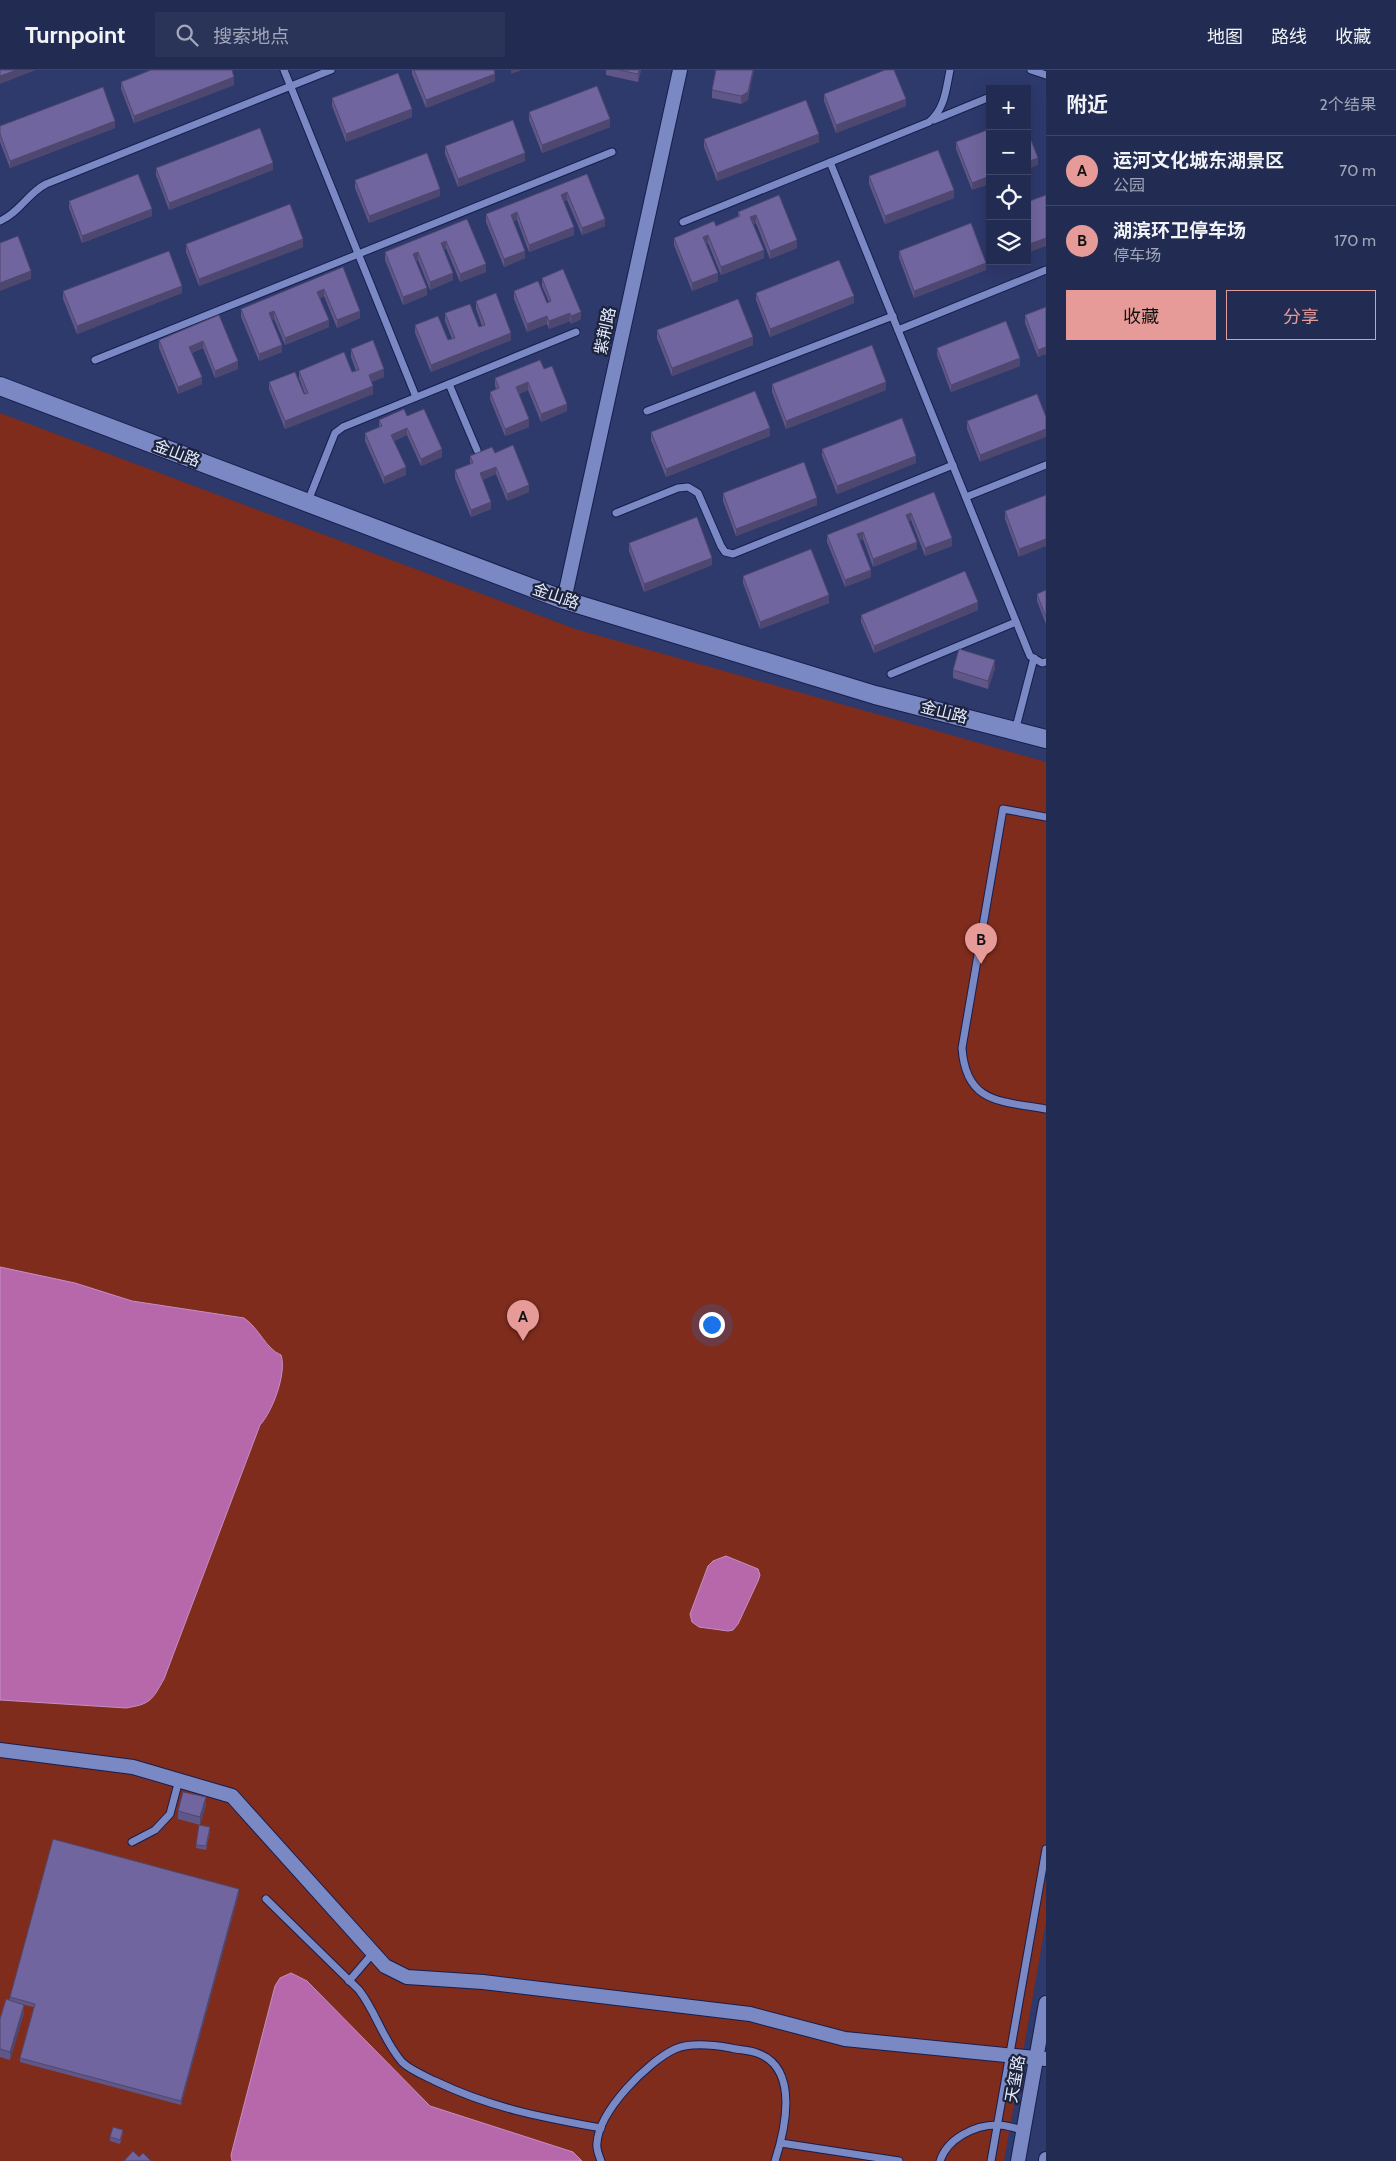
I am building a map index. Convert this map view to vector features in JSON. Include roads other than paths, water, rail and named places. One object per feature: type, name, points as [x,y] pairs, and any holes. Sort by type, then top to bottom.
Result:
[{"type":"street","name":"紫荆路","points":[[564,600],[680,70]]},
{"type":"street","name":"金山路","points":[[0,377],[79,415]]},
{"type":"street","name":"金山路","points":[[0,386],[564,600],[876,695],[1046,739]]},
{"type":"street","points":[[0,1750],[133,1767],[232,1796],[385,1966],[407,1977],[483,1982],[750,2014],[845,2039],[1041,2059]]},
{"type":"street","name":"天玺路","points":[[1018,2161],[1041,2059],[1046,2003]]},
{"type":"lane","points":[[284,70],[416,397]]},
{"type":"lane","points":[[0,221],[14,213],[36,189],[46,184],[331,70]]},
{"type":"lane","points":[[929,122],[937,115],[941,108],[950,70]]},
{"type":"lane","points":[[1031,70],[1046,75]]},
{"type":"lane","points":[[683,222],[986,99]]},
{"type":"lane","points":[[95,360],[612,152]]},
{"type":"lane","points":[[830,162],[1030,656],[1042,663],[1046,662]]},
{"type":"lane","points":[[898,330],[1046,270]]},
{"type":"lane","points":[[647,412],[893,316]]},
{"type":"lane","points":[[307,504],[335,434],[344,427],[576,332]]},
{"type":"lane","points":[[449,384],[477,450]]},
{"type":"lane","points":[[616,513],[678,488],[688,487],[698,493],[725,552],[733,554],[953,465]]},
{"type":"lane","points":[[966,497],[1046,465]]},
{"type":"lane","points":[[891,674],[1016,622]]},
{"type":"lane","points":[[1015,731],[1034,658]]},
{"type":"lane","points":[[1046,817],[1003,809],[962,1048],[963,1062],[967,1075],[981,1092],[996,1100],[1046,1109]]},
{"type":"lane","points":[[132,1842],[155,1830],[170,1814],[179,1780]]},
{"type":"lane","points":[[991,2161],[1046,1849]]},
{"type":"lane","points":[[266,1899],[349,1981],[369,2004],[383,2035],[404,2063],[446,2086],[507,2110],[530,2116],[601,2128]]},
{"type":"lane","points":[[349,1981],[373,1953]]},
{"type":"lane","points":[[601,2161],[597,2143],[608,2113],[632,2083],[656,2061],[677,2048],[691,2045],[719,2046],[757,2052],[768,2058],[776,2066],[785,2089],[786,2121],[775,2161]]},
{"type":"lane","points":[[940,2161],[948,2147],[974,2129],[998,2124],[1024,2130]]},
{"type":"lane","points":[[781,2143],[899,2161]]},
{"type":"place","name":"湖滨环卫停车场","points":[[981,964]]},
{"type":"place","name":"运河文化城东湖景区","points":[[523,1341]]}]
